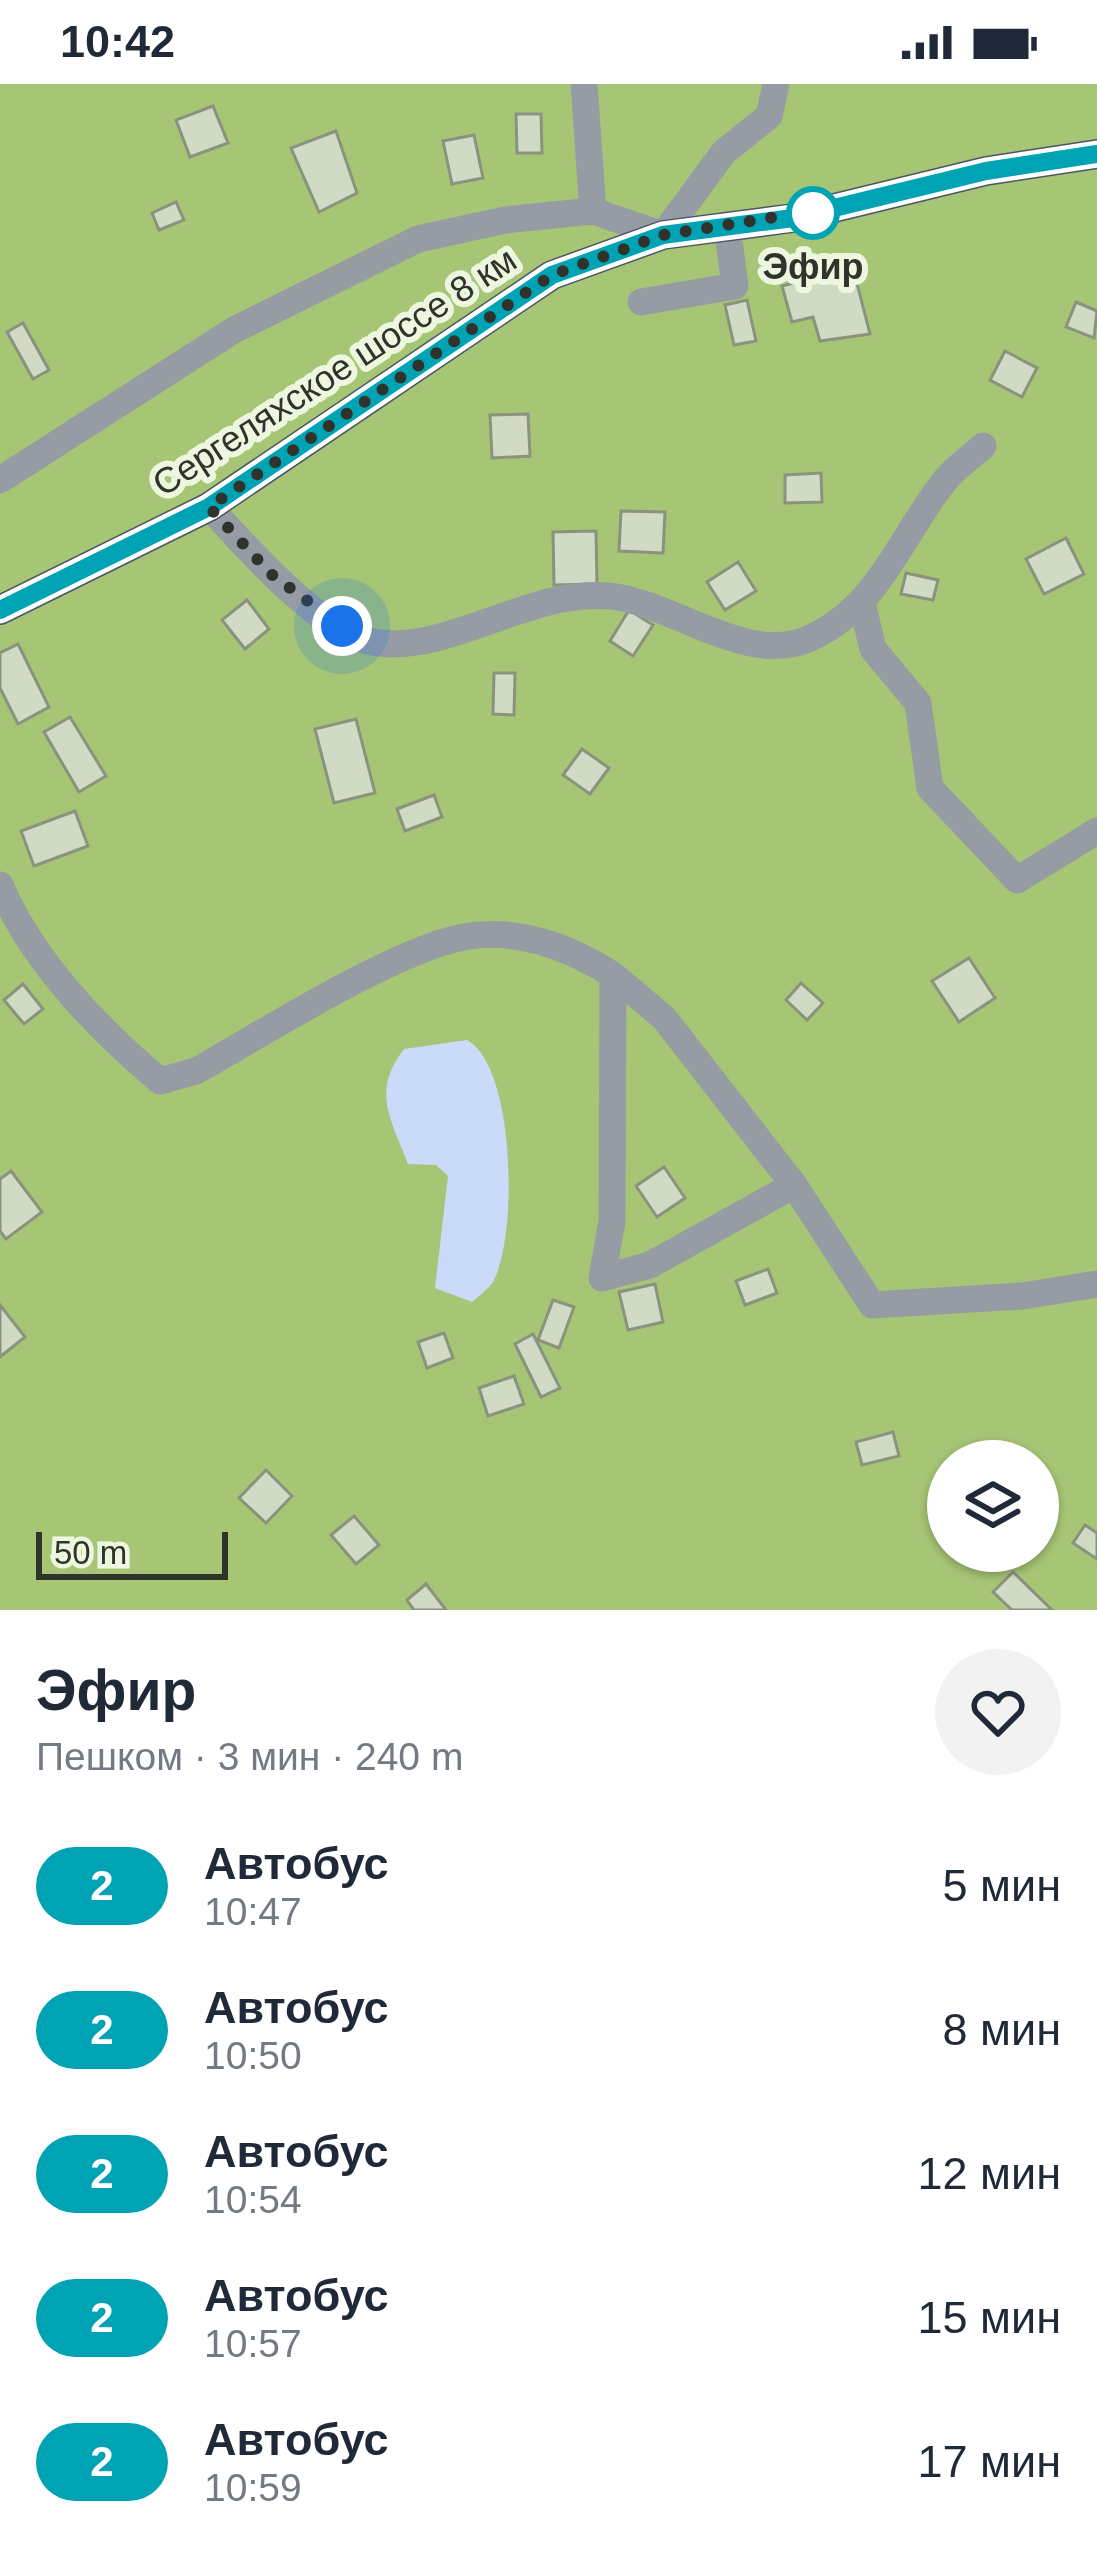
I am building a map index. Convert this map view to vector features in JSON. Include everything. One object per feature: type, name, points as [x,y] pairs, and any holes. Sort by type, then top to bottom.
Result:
[{"type":"main road","name":"Сергеляхское шоссе 8 км","points":[[7,601],[209,507],[552,275],[663,235],[793,218],[986,171],[1097,154]]},
{"type":"street","points":[[584,84],[592,212]]},
{"type":"street","points":[[0,480],[234,330],[337,275],[418,239],[505,220],[592,212],[663,235],[724,152],[769,116],[776,84]]},
{"type":"street","points":[[640,302],[735,286],[727,225]]},
{"type":"street","points":[[209,507],[271,574],[363,640],[401,646],[530,605],[614,596],[783,649],[813,637],[862,603],[943,482],[983,446]]},
{"type":"street","points":[[862,603],[873,649],[918,704],[930,788],[1017,880],[1097,831]]},
{"type":"street","points":[[0,885],[9,907],[62,982],[121,1048],[160,1081],[196,1071],[417,953],[465,937],[519,937],[575,950],[664,1018],[794,1185],[872,1305],[1022,1296],[1097,1284]]},
{"type":"street","points":[[613,975],[612,1222],[602,1278],[650,1264],[794,1185]]},
{"type":"green space","points":[[0,84],[1097,84],[1097,1610],[0,1610]]},
{"type":"water","points":[[467,1040],[483,1056],[495,1083],[508,1154],[509,1193],[501,1260],[493,1282],[472,1302],[435,1288],[448,1176],[436,1165],[408,1164],[386,1092],[404,1049]]},
{"type":"building","points":[[213,106],[228,143],[190,157],[176,120]]},
{"type":"building","points":[[516,114],[541,114],[542,153],[517,153]]},
{"type":"building","points":[[336,131],[357,193],[319,212],[291,148]]},
{"type":"building","points":[[474,135],[483,178],[452,184],[443,141]]},
{"type":"building","points":[[176,202],[184,220],[159,230],[152,213]]},
{"type":"building","points":[[853,268],[870,334],[820,341],[813,317],[792,322],[782,286]]},
{"type":"building","points":[[747,300],[756,341],[734,345],[725,305]]},
{"type":"building","points":[[1076,302],[1097,311],[1094,338],[1066,327]]},
{"type":"building","points":[[23,323],[49,370],[33,379],[7,332]]},
{"type":"building","points":[[1005,351],[1037,368],[1022,397],[990,380]]},
{"type":"building","points":[[528,414],[530,456],[492,458],[490,415]]},
{"type":"building","points":[[821,473],[822,502],[785,503],[785,475]]},
{"type":"building","points":[[621,511],[665,512],[663,553],[619,551]]},
{"type":"building","points":[[596,531],[597,584],[554,585],[553,532]]},
{"type":"building","points":[[1066,538],[1084,574],[1044,594],[1026,559]]},
{"type":"building","points":[[738,562],[756,591],[725,610],[707,582]]},
{"type":"building","points":[[906,573],[938,580],[933,600],[901,594]]},
{"type":"building","points":[[247,600],[269,629],[245,649],[222,620]]},
{"type":"building","points":[[629,610],[653,625],[633,656],[610,641]]},
{"type":"building","points":[[18,644],[49,707],[18,724],[0,688],[0,653]]},
{"type":"building","points":[[494,673],[515,673],[514,715],[493,714]]},
{"type":"building","points":[[70,717],[106,776],[79,792],[44,732]]},
{"type":"building","points":[[356,719],[375,793],[334,803],[315,729]]},
{"type":"building","points":[[582,749],[609,768],[590,794],[563,775]]},
{"type":"building","points":[[434,795],[442,817],[405,831],[397,809]]},
{"type":"building","points":[[75,811],[88,846],[34,866],[21,831]]},
{"type":"building","points":[[969,958],[995,998],[959,1022],[932,981]]},
{"type":"building","points":[[801,983],[823,1003],[807,1020],[786,1000]]},
{"type":"building","points":[[23,984],[43,1009],[24,1024],[4,1000]]},
{"type":"building","points":[[664,1167],[685,1198],[657,1217],[636,1186]]},
{"type":"building","points":[[11,1171],[42,1212],[6,1239],[0,1231],[0,1179]]},
{"type":"building","points":[[768,1269],[777,1293],[745,1305],[736,1281]]},
{"type":"building","points":[[655,1284],[663,1322],[628,1330],[619,1292]]},
{"type":"building","points":[[553,1300],[574,1307],[559,1348],[538,1340]]},
{"type":"building","points":[[0,1305],[25,1337],[0,1357]]},
{"type":"building","points":[[444,1333],[453,1358],[427,1368],[418,1342]]},
{"type":"building","points":[[533,1334],[560,1388],[541,1397],[515,1344]]},
{"type":"building","points":[[514,1376],[524,1404],[488,1416],[479,1388]]},
{"type":"building","points":[[893,1432],[899,1456],[862,1465],[856,1442]]},
{"type":"building","points":[[266,1470],[292,1496],[266,1523],[239,1498]]},
{"type":"building","points":[[354,1516],[379,1545],[356,1564],[331,1535]]},
{"type":"building","points":[[1085,1525],[1097,1533],[1097,1559],[1073,1543]]},
{"type":"building","points":[[1013,1572],[1052,1610],[1012,1610],[993,1592]]},
{"type":"building","points":[[426,1584],[446,1610],[414,1610],[407,1600]]},
{"type":"bus line","name":"2","points":[[0,610],[209,507],[552,275],[615,248],[663,235],[793,218],[986,171],[1097,154]]},
{"type":"place","name":"Эфир","points":[[813,213]]},
{"type":"route","points":[[342,626],[271,574],[209,507],[552,275],[615,248],[663,235],[793,218],[832,208],[813,213]]}]
